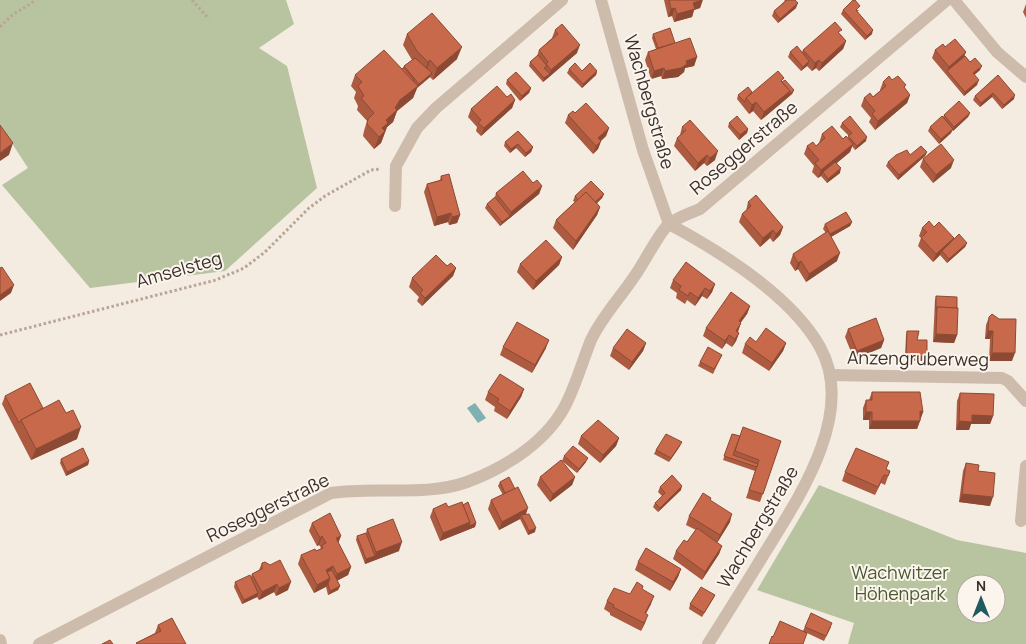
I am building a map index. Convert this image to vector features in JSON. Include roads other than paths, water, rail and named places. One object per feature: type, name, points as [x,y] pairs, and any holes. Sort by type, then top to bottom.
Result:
[{"type":"street","points":[[395,206],[396,166],[417,128],[436,108],[562,0]]},
{"type":"street","name":"Wachbergstraße","points":[[601,0],[643,150],[669,224],[694,238],[781,300],[804,324],[821,348],[830,375],[829,417],[820,450],[806,486],[708,644]]},
{"type":"street","name":"Roseggerstraße","points":[[39,644],[331,493],[358,489],[440,488],[466,482],[498,468],[524,452],[547,431],[567,402],[592,339],[609,308],[636,276],[669,224],[700,209],[947,0]]},
{"type":"street","points":[[954,0],[997,52],[1026,77]]},
{"type":"street","name":"Anzengruberweg","points":[[830,375],[1002,378],[1008,381],[1026,400]]},
{"type":"street","points":[[1021,521],[1026,466]]},
{"type":"street","points":[[0,640],[1,644]]},
{"type":"water","points":[[475,403],[486,418],[478,423],[467,408]]},
{"type":"park label","name":"Wachwitzer Höhenpark","points":[[900,583]]}]
